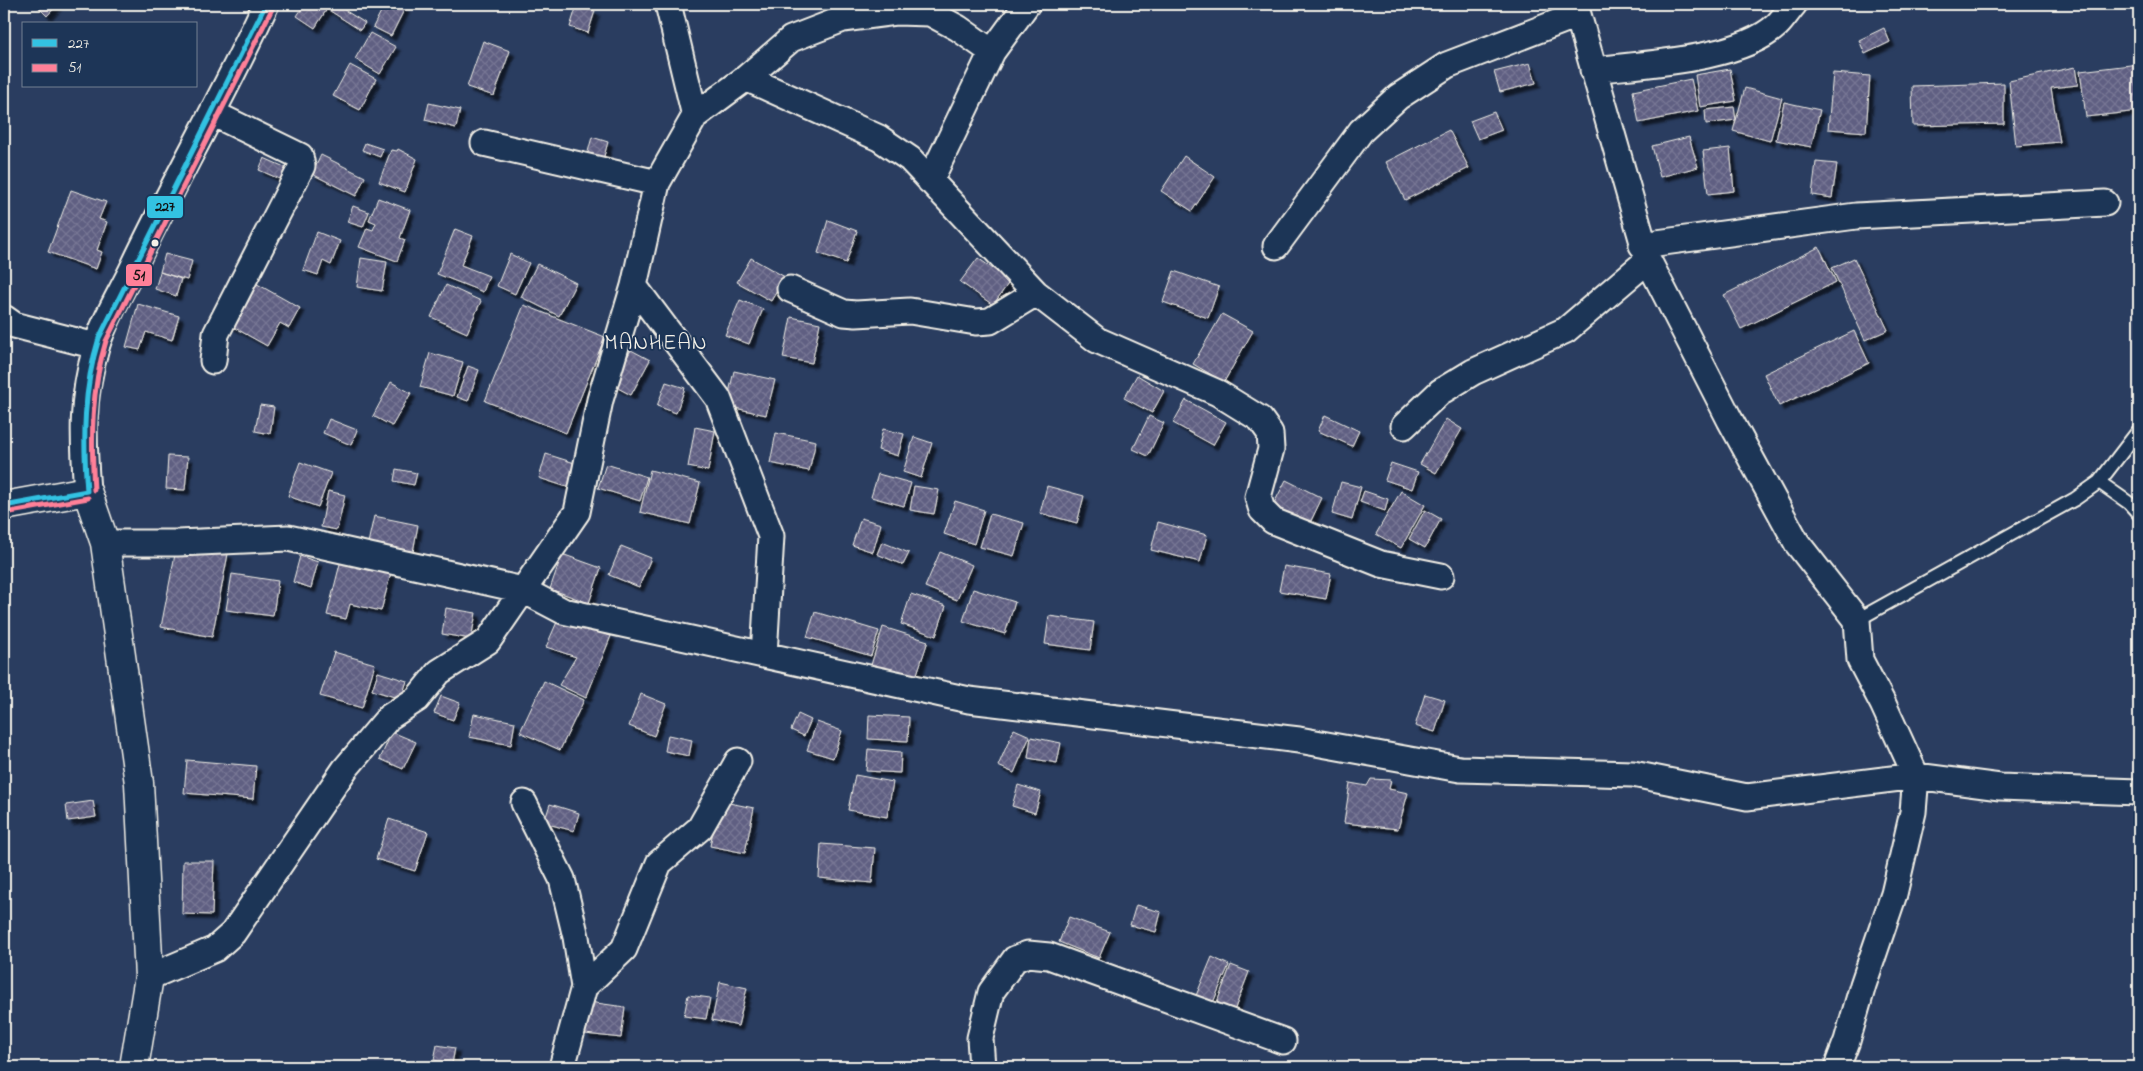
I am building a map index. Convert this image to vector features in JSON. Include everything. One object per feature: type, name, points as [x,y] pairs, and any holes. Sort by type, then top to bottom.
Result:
[{"type":"street","points":[[134,1067],[149,976],[139,783],[105,543],[87,491],[82,431],[86,392],[96,346],[165,200],[212,113],[266,4]]},
{"type":"street","points":[[668,4],[695,116]]},
{"type":"street","points":[[930,181],[992,52],[1027,4]]},
{"type":"street","points":[[1592,70],[1707,56],[1744,45],[1776,26],[1794,4]]},
{"type":"street","points":[[1276,246],[1361,131],[1398,97],[1447,65],[1576,10],[1645,252],[1730,420],[1797,542],[1858,620],[1860,660],[1883,704],[1916,776],[1913,812],[1894,894],[1837,1067]]},
{"type":"street","points":[[149,976],[215,949],[233,933],[345,769],[389,717],[417,699],[439,672],[488,641],[577,512],[600,400],[634,286],[657,183],[695,116],[746,78],[791,40],[843,19],[896,12],[930,13],[958,28],[992,52]]},
{"type":"street","points":[[746,78],[879,138],[910,159],[1036,293],[1097,340],[1218,393],[1260,420],[1270,433],[1271,449],[1258,497],[1262,510],[1273,521],[1381,564],[1441,576]]},
{"type":"street","points":[[212,113],[300,156],[302,166],[216,334],[212,361]]},
{"type":"street","points":[[484,143],[657,183]]},
{"type":"street","points":[[1404,426],[1440,392],[1473,372],[1566,330],[1645,252],[1856,216],[2105,203]]},
{"type":"street","points":[[634,286],[718,398],[771,536],[764,655]]},
{"type":"street","points":[[790,290],[844,313],[910,311],[976,322],[990,321],[1036,293]]},
{"type":"street","points":[[4,318],[14,325],[96,346]]},
{"type":"street","points":[[4,506],[87,491]]},
{"type":"street","points":[[105,543],[178,543],[288,538],[523,590],[563,611],[969,700],[1299,740],[1460,769],[1633,774],[1747,797],[1916,776],[2000,787],[2139,792]]},
{"type":"street","points":[[584,987],[624,949],[660,863],[700,828],[738,761]]},
{"type":"street","points":[[524,803],[562,879],[576,938],[584,987],[562,1067]]},
{"type":"street","points":[[982,1067],[980,1038],[991,992],[1015,960],[1028,954],[1049,956],[1283,1041]]},
{"type":"lane","points":[[1858,620],[1945,570],[2035,523],[2099,482],[2139,430]]},
{"type":"lane","points":[[2099,482],[2130,503],[2139,514]]},
{"type":"building","points":[[35,4],[58,4],[47,16]]},
{"type":"building","points":[[305,4],[335,4],[365,23],[360,30],[327,9],[315,28],[297,16]]},
{"type":"building","points":[[385,4],[396,4],[405,8],[391,36],[373,27]]},
{"type":"building","points":[[577,5],[595,11],[588,33],[570,27]]},
{"type":"building","points":[[1884,28],[1890,42],[1865,54],[1859,40]]},
{"type":"building","points":[[370,33],[396,47],[380,74],[355,59]]},
{"type":"building","points":[[483,41],[510,51],[494,96],[467,87]]},
{"type":"building","points":[[1530,63],[1536,83],[1500,92],[1494,72]]},
{"type":"building","points":[[2139,64],[2139,111],[2086,117],[2080,71]]},
{"type":"building","points":[[350,65],[376,79],[360,110],[333,96]]},
{"type":"building","points":[[2075,67],[2078,85],[2051,88],[2060,142],[2016,146],[2009,81]]},
{"type":"building","points":[[1730,69],[1736,101],[1700,107],[1695,75]]},
{"type":"building","points":[[1833,73],[1870,76],[1866,132],[1828,129]]},
{"type":"building","points":[[1691,79],[1698,111],[1639,123],[1633,91]]},
{"type":"building","points":[[2004,83],[2004,124],[1913,126],[1912,86]]},
{"type":"building","points":[[1745,88],[1782,98],[1770,141],[1733,131]]},
{"type":"building","points":[[1784,102],[1820,110],[1811,147],[1776,140]]},
{"type":"building","points":[[429,103],[460,110],[456,128],[425,120]]},
{"type":"building","points":[[1734,107],[1736,120],[1706,124],[1705,110]]},
{"type":"building","points":[[1494,112],[1502,130],[1478,139],[1470,121]]},
{"type":"building","points":[[1449,130],[1469,168],[1405,200],[1386,162]]},
{"type":"building","points":[[592,137],[608,142],[601,167],[585,163]]},
{"type":"building","points":[[1689,137],[1698,167],[1660,177],[1652,146]]},
{"type":"building","points":[[365,143],[383,149],[380,157],[362,150]]},
{"type":"building","points":[[1730,148],[1734,191],[1708,194],[1703,151]]},
{"type":"building","points":[[398,149],[417,159],[405,192],[379,182],[391,150],[397,151]]},
{"type":"building","points":[[321,155],[365,177],[356,196],[312,174]]},
{"type":"building","points":[[1184,156],[1215,177],[1192,211],[1161,191]]},
{"type":"building","points":[[264,158],[289,169],[284,181],[259,170]]},
{"type":"building","points":[[1816,162],[1837,164],[1832,198],[1812,195]]},
{"type":"building","points":[[71,190],[106,202],[99,219],[107,222],[97,250],[102,252],[96,269],[48,252]]},
{"type":"building","points":[[378,198],[410,210],[400,238],[405,240],[397,261],[359,247],[367,228],[373,230],[376,223],[369,220]]},
{"type":"building","points":[[353,206],[369,212],[363,227],[347,222]]},
{"type":"building","points":[[828,220],[857,231],[846,263],[818,253]]},
{"type":"building","points":[[455,229],[473,236],[461,265],[489,276],[483,292],[437,274]]},
{"type":"building","points":[[317,232],[340,241],[331,265],[323,261],[318,275],[303,270]]},
{"type":"building","points":[[1819,247],[1836,282],[1741,329],[1724,295]]},
{"type":"building","points":[[165,254],[192,261],[187,280],[160,272]]},
{"type":"building","points":[[510,254],[529,263],[515,294],[497,286]]},
{"type":"building","points":[[361,258],[387,262],[382,291],[357,287]]},
{"type":"building","points":[[751,258],[785,277],[771,301],[737,282]]},
{"type":"building","points":[[978,258],[1010,281],[993,305],[960,282]]},
{"type":"building","points":[[1854,258],[1888,330],[1865,340],[1832,268]]},
{"type":"building","points":[[537,264],[576,283],[559,316],[521,297]]},
{"type":"building","points":[[1174,271],[1219,287],[1208,318],[1163,302]]},
{"type":"building","points":[[160,272],[181,279],[176,296],[155,289]]},
{"type":"building","points":[[250,280],[300,308],[289,328],[280,323],[267,346],[226,323]]},
{"type":"building","points":[[446,285],[481,301],[467,333],[431,317]]},
{"type":"building","points":[[740,300],[763,309],[749,344],[725,335]]},
{"type":"building","points":[[138,304],[179,316],[172,340],[146,332],[140,350],[126,347]]},
{"type":"building","points":[[524,305],[605,337],[566,433],[485,401]]},
{"type":"building","points":[[1222,314],[1253,331],[1224,382],[1193,364]]},
{"type":"building","points":[[791,317],[820,323],[812,363],[783,358]]},
{"type":"building","points":[[1854,331],[1869,363],[1779,406],[1764,374]]},
{"type":"building","points":[[631,350],[650,360],[631,395],[612,385]]},
{"type":"building","points":[[430,353],[463,362],[453,396],[420,387]]},
{"type":"building","points":[[468,366],[479,370],[468,401],[457,397]]},
{"type":"building","points":[[734,371],[775,380],[766,415],[726,406]]},
{"type":"building","points":[[1137,375],[1164,391],[1152,413],[1124,398]]},
{"type":"building","points":[[391,382],[411,393],[392,426],[373,416]]},
{"type":"building","points":[[666,382],[685,388],[676,413],[657,406]]},
{"type":"building","points":[[1186,400],[1226,422],[1213,445],[1173,423]]},
{"type":"building","points":[[260,405],[274,407],[270,434],[255,431]]},
{"type":"building","points":[[1325,415],[1359,431],[1352,446],[1318,431]]},
{"type":"building","points":[[1149,416],[1164,423],[1148,456],[1133,449]]},
{"type":"building","points":[[329,419],[357,430],[351,445],[323,433]]},
{"type":"building","points":[[1446,419],[1462,429],[1436,473],[1420,464]]},
{"type":"building","points":[[695,427],[715,431],[708,471],[688,467]]},
{"type":"building","points":[[883,429],[904,434],[898,456],[878,450]]},
{"type":"building","points":[[776,433],[816,441],[809,471],[770,463]]},
{"type":"building","points":[[914,437],[932,443],[921,478],[903,472]]},
{"type":"building","points":[[546,454],[578,464],[570,488],[539,478]]},
{"type":"building","points":[[168,456],[188,457],[185,490],[166,489]]},
{"type":"building","points":[[300,462],[331,473],[318,507],[288,496]]},
{"type":"building","points":[[1391,463],[1418,472],[1412,489],[1385,480]]},
{"type":"building","points":[[606,464],[647,477],[640,501],[598,488]]},
{"type":"building","points":[[396,469],[417,473],[414,485],[394,481]]},
{"type":"building","points":[[650,470],[700,483],[690,524],[640,512]]},
{"type":"building","points":[[878,474],[911,483],[904,506],[871,497]]},
{"type":"building","points":[[1286,480],[1322,498],[1308,527],[1271,509]]},
{"type":"building","points":[[1341,482],[1361,487],[1352,520],[1332,514]]},
{"type":"building","points":[[914,486],[939,490],[934,514],[910,510]]},
{"type":"building","points":[[1047,486],[1084,496],[1077,523],[1040,513]]},
{"type":"building","points":[[328,491],[345,495],[337,530],[321,527]]},
{"type":"building","points":[[1364,491],[1388,499],[1385,511],[1360,502]]},
{"type":"building","points":[[1401,491],[1425,505],[1401,548],[1376,534]]},
{"type":"building","points":[[955,501],[984,510],[974,544],[944,534]]},
{"type":"building","points":[[1425,510],[1441,519],[1425,548],[1409,539]]},
{"type":"building","points":[[990,514],[1024,523],[1014,556],[980,547]]},
{"type":"building","points":[[374,516],[418,525],[413,552],[368,543]]},
{"type":"building","points":[[861,518],[881,524],[873,552],[852,545]]},
{"type":"building","points":[[1158,522],[1207,535],[1200,562],[1151,550]]},
{"type":"building","points":[[882,542],[909,553],[903,565],[877,554]]},
{"type":"building","points":[[177,544],[228,554],[212,637],[161,627]]},
{"type":"building","points":[[621,546],[651,558],[639,587],[609,575]]},
{"type":"building","points":[[940,552],[972,565],[957,600],[925,587]]},
{"type":"building","points":[[562,554],[601,568],[589,603],[550,589]]},
{"type":"building","points":[[300,556],[318,562],[311,588],[293,582]]},
{"type":"building","points":[[341,560],[391,573],[381,611],[350,604],[346,619],[327,615]]},
{"type":"building","points":[[1284,566],[1331,574],[1326,599],[1279,591]]},
{"type":"building","points":[[232,574],[278,581],[273,616],[226,610]]},
{"type":"building","points":[[973,589],[1015,602],[1005,634],[963,621]]},
{"type":"building","points":[[911,594],[946,606],[936,636],[901,624]]},
{"type":"building","points":[[446,608],[476,613],[471,639],[442,634]]},
{"type":"building","points":[[815,612],[879,631],[871,656],[807,637]]},
{"type":"building","points":[[560,615],[611,636],[586,698],[559,685],[576,657],[546,647]]},
{"type":"building","points":[[1049,616],[1094,622],[1090,650],[1045,644]]},
{"type":"building","points":[[883,627],[928,641],[915,680],[871,665]]},
{"type":"building","points":[[334,652],[375,664],[362,708],[320,696]]},
{"type":"building","points":[[378,672],[407,681],[401,699],[372,690]]},
{"type":"building","points":[[544,681],[584,700],[560,750],[520,732]]},
{"type":"building","points":[[641,694],[666,704],[654,736],[629,726]]},
{"type":"building","points":[[1425,694],[1445,700],[1435,732],[1415,726]]},
{"type":"building","points":[[441,696],[460,703],[453,720],[434,713]]},
{"type":"building","points":[[474,714],[515,722],[511,745],[469,737]]},
{"type":"building","points":[[798,714],[811,720],[804,736],[791,730]]},
{"type":"building","points":[[869,715],[909,717],[908,741],[868,739]]},
{"type":"building","points":[[817,722],[842,731],[833,758],[807,750]]},
{"type":"building","points":[[1014,729],[1030,736],[1014,773],[998,766]]},
{"type":"building","points":[[392,732],[416,742],[403,769],[380,759]]},
{"type":"building","points":[[668,735],[692,740],[689,756],[665,751]]},
{"type":"building","points":[[1031,737],[1061,743],[1057,763],[1028,758]]},
{"type":"building","points":[[868,749],[901,752],[900,773],[866,771]]},
{"type":"building","points":[[187,760],[256,766],[253,799],[184,793]]},
{"type":"building","points":[[855,775],[893,782],[887,817],[848,810]]},
{"type":"building","points":[[1371,779],[1391,780],[1389,789],[1408,793],[1398,829],[1344,823],[1350,783],[1367,786]]},
{"type":"building","points":[[1018,785],[1041,792],[1035,813],[1012,806]]},
{"type":"building","points":[[93,801],[96,817],[68,821],[66,805]]},
{"type":"building","points":[[719,801],[754,808],[745,853],[710,846]]},
{"type":"building","points":[[550,804],[579,813],[574,831],[544,823]]},
{"type":"building","points":[[389,819],[428,832],[415,871],[376,859]]},
{"type":"building","points":[[821,844],[875,848],[872,883],[819,878]]},
{"type":"building","points":[[183,861],[214,861],[212,915],[182,914]]},
{"type":"building","points":[[1136,905],[1161,912],[1156,932],[1130,925]]},
{"type":"building","points":[[1069,917],[1110,932],[1099,958],[1059,942]]},
{"type":"building","points":[[1212,957],[1229,965],[1212,1005],[1195,998]]},
{"type":"building","points":[[1231,965],[1249,972],[1234,1011],[1216,1005]]},
{"type":"building","points":[[720,982],[747,988],[738,1026],[712,1020]]},
{"type":"building","points":[[688,995],[710,998],[706,1019],[684,1016]]},
{"type":"building","points":[[589,1002],[625,1007],[621,1038],[585,1034]]},
{"type":"building","points":[[437,1045],[455,1048],[452,1064],[434,1060]]},
{"type":"transit line","name":"227","points":[[87,491],[85,452],[87,395],[99,338],[266,4]]},
{"type":"transit line","name":"51","points":[[94,490],[93,415],[97,378],[106,341],[273,7]]},
{"type":"transit line","name":"227","points":[[4,506],[87,491]]},
{"type":"transit line","name":"51","points":[[5,513],[88,498]]},
{"type":"district","name":"MANHEAN","points":[[656,344]]}]
